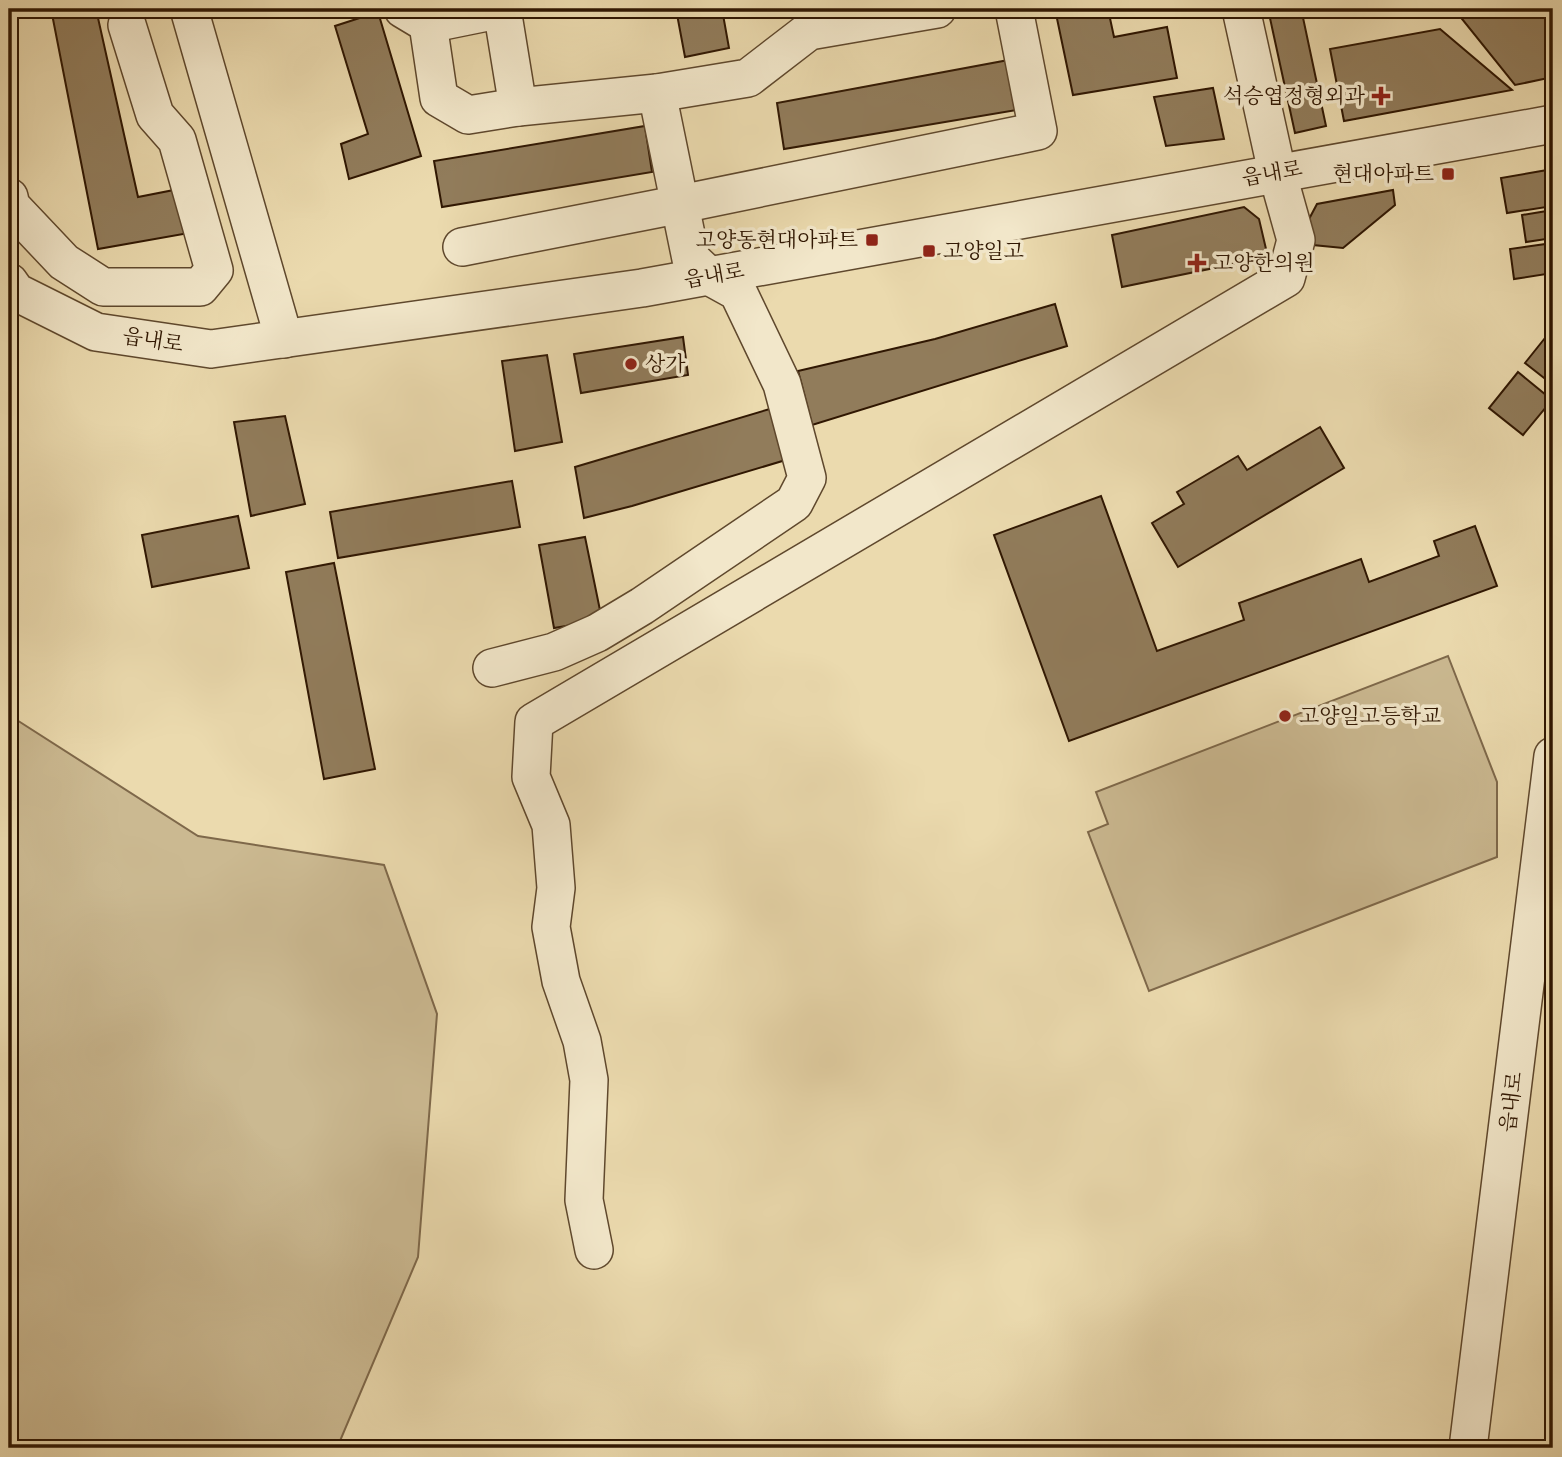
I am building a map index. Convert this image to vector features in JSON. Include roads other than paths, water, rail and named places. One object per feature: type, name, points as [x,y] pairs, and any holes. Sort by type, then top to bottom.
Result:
[{"type":"street","points":[[189,9],[284,339]]},
{"type":"street","points":[[518,107],[502,9],[415,16],[439,98],[468,115],[518,107],[657,93],[748,78],[809,31],[937,9]]},
{"type":"street","points":[[462,247],[1038,131],[1014,9]]},
{"type":"street","points":[[594,1250],[584,1200],[589,1080],[582,1041],[561,981],[551,927],[556,888],[551,825],[531,777],[534,722],[1286,278],[1296,240],[1277,172],[1241,9]]},
{"type":"street","points":[[9,197],[11,206],[64,262],[103,287],[200,287],[214,270],[177,140],[155,115],[127,25]]},
{"type":"street","points":[[492,668],[554,652],[597,633],[642,606],[794,503],[807,478],[782,384],[738,292],[709,276],[691,259],[657,93]]},
{"type":"street","name":"읍내로","points":[[9,282],[16,292],[96,332],[211,349],[642,288],[1553,124]]},
{"type":"street","points":[[177,140],[224,129]]},
{"type":"street","name":"읍내로","points":[[1468,1448],[1553,756]]},
{"type":"place","name":"석승엽정형외과","points":[[1381,96]]},
{"type":"place","name":"현대아파트","points":[[1448,174]]},
{"type":"place","name":"고양동현대아파트","points":[[872,240]]},
{"type":"place","name":"고양일고","points":[[929,251]]},
{"type":"place","name":"고양한의원","points":[[1197,263]]},
{"type":"place","name":"상가","points":[[631,364]]},
{"type":"place","name":"고양일고등학교","points":[[1285,716]]}]
